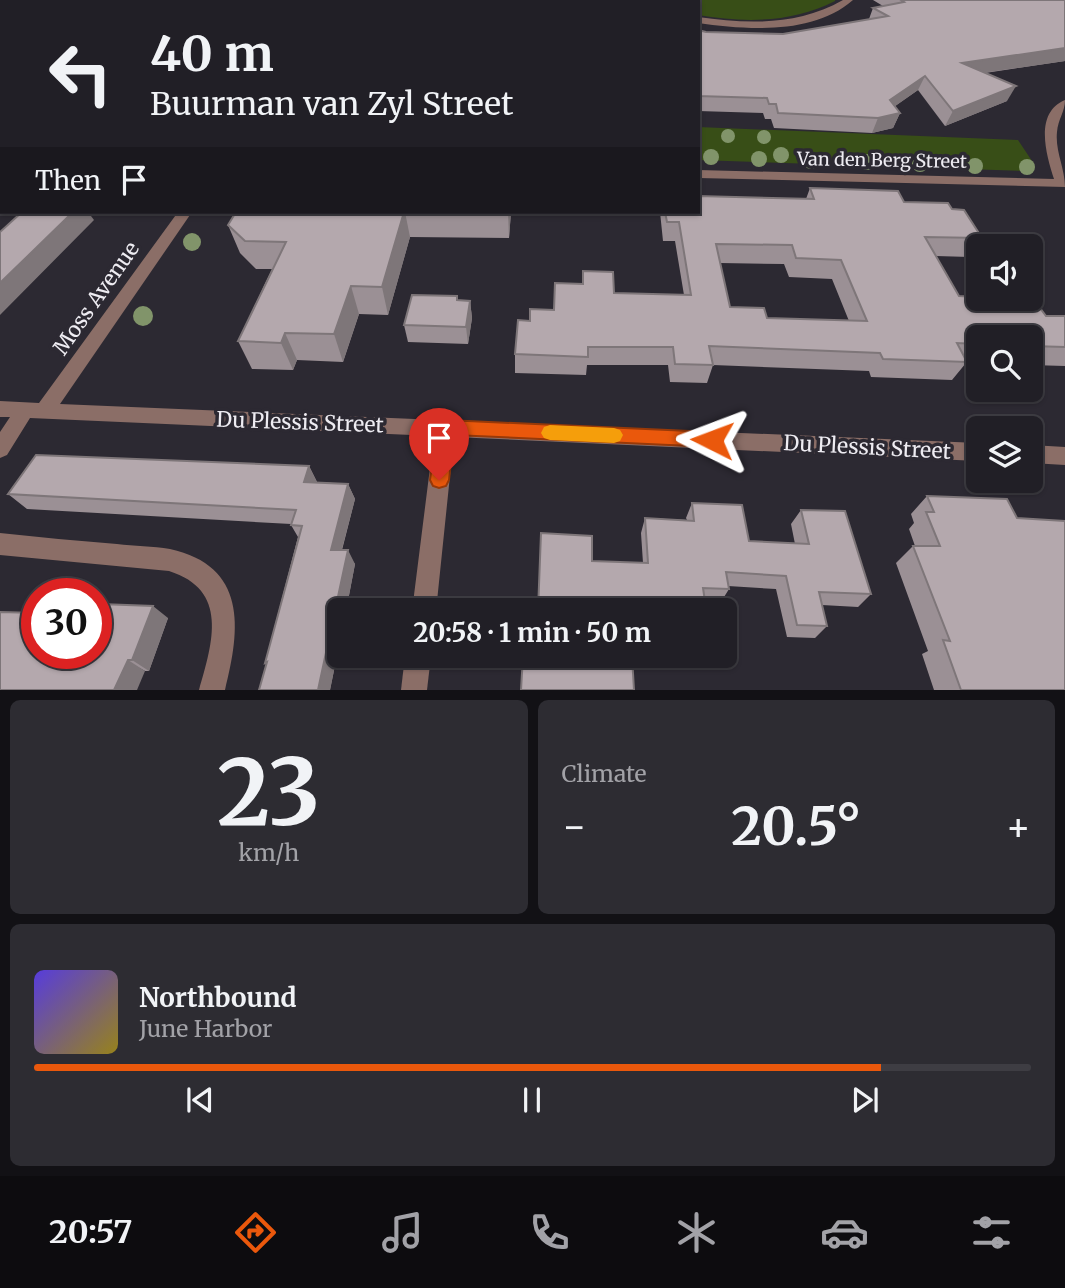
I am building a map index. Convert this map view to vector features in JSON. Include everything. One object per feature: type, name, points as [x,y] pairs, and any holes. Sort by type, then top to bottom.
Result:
[{"type":"street","points":[[700,20],[742,24],[792,22],[823,15],[849,0]]},
{"type":"street","points":[[1063,183],[1048,136],[1056,113],[1065,103]]},
{"type":"street","name":"Van den Berg Street","points":[[700,174],[1063,183]]},
{"type":"street","name":"Moss Avenue","points":[[0,449],[35,411],[183,214]]},
{"type":"street","name":"Du Plessis Street","points":[[0,409],[966,451]]},
{"type":"street","points":[[426,598],[446,428]]},
{"type":"street","points":[[1043,455],[1065,456]]},
{"type":"street","points":[[0,544],[169,560],[185,563],[204,573],[218,590],[225,617],[224,649],[212,690]]},
{"type":"street","points":[[414,690],[417,668]]},
{"type":"green space","points":[[700,0],[835,0],[802,14],[768,19],[700,15]]},
{"type":"green space","points":[[700,127],[1018,140],[1034,164],[1031,169],[1025,171],[700,160]]},
{"type":"building","points":[[901,0],[1065,0],[1065,48],[962,63],[1016,86],[953,111],[925,76],[890,100],[900,113],[878,118],[778,113],[776,104],[769,104],[767,98],[700,96],[700,30],[783,34],[888,16],[873,8],[904,2]]},
{"type":"building","points":[[810,188],[898,191],[904,202],[948,203],[952,209],[964,210],[979,234],[966,234],[966,238],[925,237],[959,296],[966,296],[966,311],[1042,311],[1046,316],[1065,316],[1065,347],[1043,346],[1043,325],[966,325],[966,343],[957,343],[966,362],[883,359],[880,353],[709,346],[713,365],[675,364],[673,347],[588,347],[588,357],[515,354],[518,320],[530,321],[530,309],[554,310],[555,283],[583,284],[583,271],[613,272],[614,293],[691,295],[679,222],[667,222],[665,214],[700,214],[700,196],[814,199]],"holes":[[[716,244],[792,245],[796,258],[841,260],[867,321],[767,318],[764,308],[730,307]]]},
{"type":"building","points":[[20,214],[71,214],[0,283],[0,232]]},
{"type":"building","points":[[235,214],[403,214],[382,287],[351,286],[334,334],[285,333],[281,343],[238,341],[286,242],[245,241],[228,225]]},
{"type":"building","points":[[412,295],[457,296],[457,300],[470,301],[466,327],[404,325]]},
{"type":"building","points":[[36,455],[309,466],[304,482],[348,484],[331,550],[348,550],[338,598],[327,598],[327,648],[318,690],[259,690],[302,526],[291,525],[296,510],[8,494]]},
{"type":"building","points":[[927,496],[1007,499],[1017,518],[1065,521],[1065,690],[961,690],[943,640],[950,641],[913,546],[940,546],[926,512],[934,512]]},
{"type":"building","points":[[692,503],[742,505],[749,541],[809,544],[801,510],[845,511],[871,594],[819,592],[827,626],[797,625],[786,576],[726,572],[729,589],[703,588],[704,598],[538,598],[541,533],[592,536],[592,561],[648,563],[645,518],[694,521]]},
{"type":"building","points":[[112,604],[153,606],[132,660],[128,660],[114,690],[0,690],[0,612],[21,613],[21,669],[112,669]]},
{"type":"building","points":[[522,668],[633,668],[634,690],[521,690]]},
{"type":"slow traffic","points":[[550,433],[614,435]]},
{"type":"route","points":[[439,480],[446,428],[712,440]]}]
